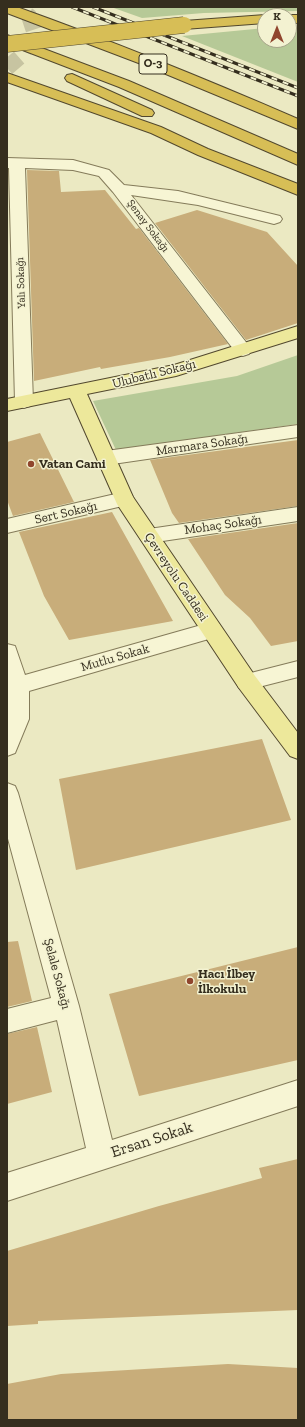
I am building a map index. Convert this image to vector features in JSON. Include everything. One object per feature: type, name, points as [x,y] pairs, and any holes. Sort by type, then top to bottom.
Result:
[{"type":"highway","name":"O-3","points":[[7,8],[64,28],[170,70],[298,125]]},
{"type":"highway","points":[[7,44],[184,25],[257,20]]},
{"type":"highway","name":"O-3","points":[[7,39],[168,102],[298,160]]},
{"type":"highway","points":[[29,47],[43,61],[58,71],[298,184]]},
{"type":"highway","points":[[7,77],[156,130],[203,152],[298,190]]},
{"type":"main road","name":"Ulubatlı Sokağı","points":[[16,404],[176,370],[298,332]]},
{"type":"main road","name":"Çevreyolu Caddesi","points":[[77,392],[124,499],[247,682],[298,750]]},
{"type":"street","name":"Şenay Sokağı","points":[[12,164],[73,165],[104,173],[119,189],[243,350]]},
{"type":"street","name":"Yalı Sokağı","points":[[12,164],[16,404]]},
{"type":"street","points":[[119,189],[149,190],[174,194],[274,219]]},
{"type":"street","name":"Marmara Sokağı","points":[[106,458],[298,431]]},
{"type":"street","name":"Sert Sokağı","points":[[7,526],[124,499]]},
{"type":"street","name":"Mohaç Sokağı","points":[[149,536],[298,514]]},
{"type":"street","name":"Mutlu Sokak","points":[[18,686],[212,630]]},
{"type":"street","points":[[7,652],[18,686],[18,719],[7,747]]},
{"type":"street","points":[[247,682],[298,669]]},
{"type":"street","name":"Şelale Sokağı","points":[[7,793],[66,1006],[102,1156]]},
{"type":"street","points":[[7,1021],[66,1006]]},
{"type":"street","name":"Ersan Sokak","points":[[7,1187],[298,1093]]},
{"type":"green space","points":[[111,7],[298,7],[298,11],[297,8],[257,8],[257,12],[204,13],[142,18]]},
{"type":"green space","points":[[298,28],[298,82],[182,36],[257,29],[257,48],[297,48]]},
{"type":"green space","points":[[298,355],[298,424],[116,450],[93,401],[237,376]]},
{"type":"building","points":[[27,170],[59,171],[61,192],[105,190],[136,229],[139,228],[228,344],[170,357],[101,369],[100,367],[34,381]]},
{"type":"building","points":[[197,210],[267,232],[298,266],[298,323],[246,340],[155,223]]},
{"type":"building","name":"Vatan Cami","points":[[40,433],[74,502],[13,516],[7,500],[7,442]]},
{"type":"building","points":[[298,440],[298,506],[179,523],[172,513],[150,460]]},
{"type":"building","points":[[112,512],[173,621],[69,640],[44,596],[19,532]]},
{"type":"building","points":[[298,523],[298,641],[271,646],[250,618],[225,595],[188,539]]},
{"type":"building","points":[[262,739],[291,820],[76,870],[59,779]]},
{"type":"building","points":[[18,941],[32,1001],[7,1007],[7,942]]},
{"type":"building","points":[[298,947],[298,1060],[139,1096],[109,994]]},
{"type":"building","points":[[37,1027],[52,1092],[7,1104],[7,1034]]},
{"type":"building","points":[[298,1159],[298,1310],[38,1321],[38,1324],[7,1326],[7,1251],[159,1206],[262,1178],[259,1168]]},
{"type":"building","points":[[228,1364],[298,1368],[298,1420],[7,1420],[7,1384],[61,1374]]},
{"type":"tunnel","points":[[7,68],[22,55],[34,31],[29,16],[15,7]]},
{"type":"railway","points":[[72,7],[298,96]]},
{"type":"railway","points":[[93,7],[298,88]]},
{"type":"place","name":"Vatan Cami","points":[[31,464]]},
{"type":"place","name":"Hacı İlbey İlkokulu","points":[[190,981]]}]
